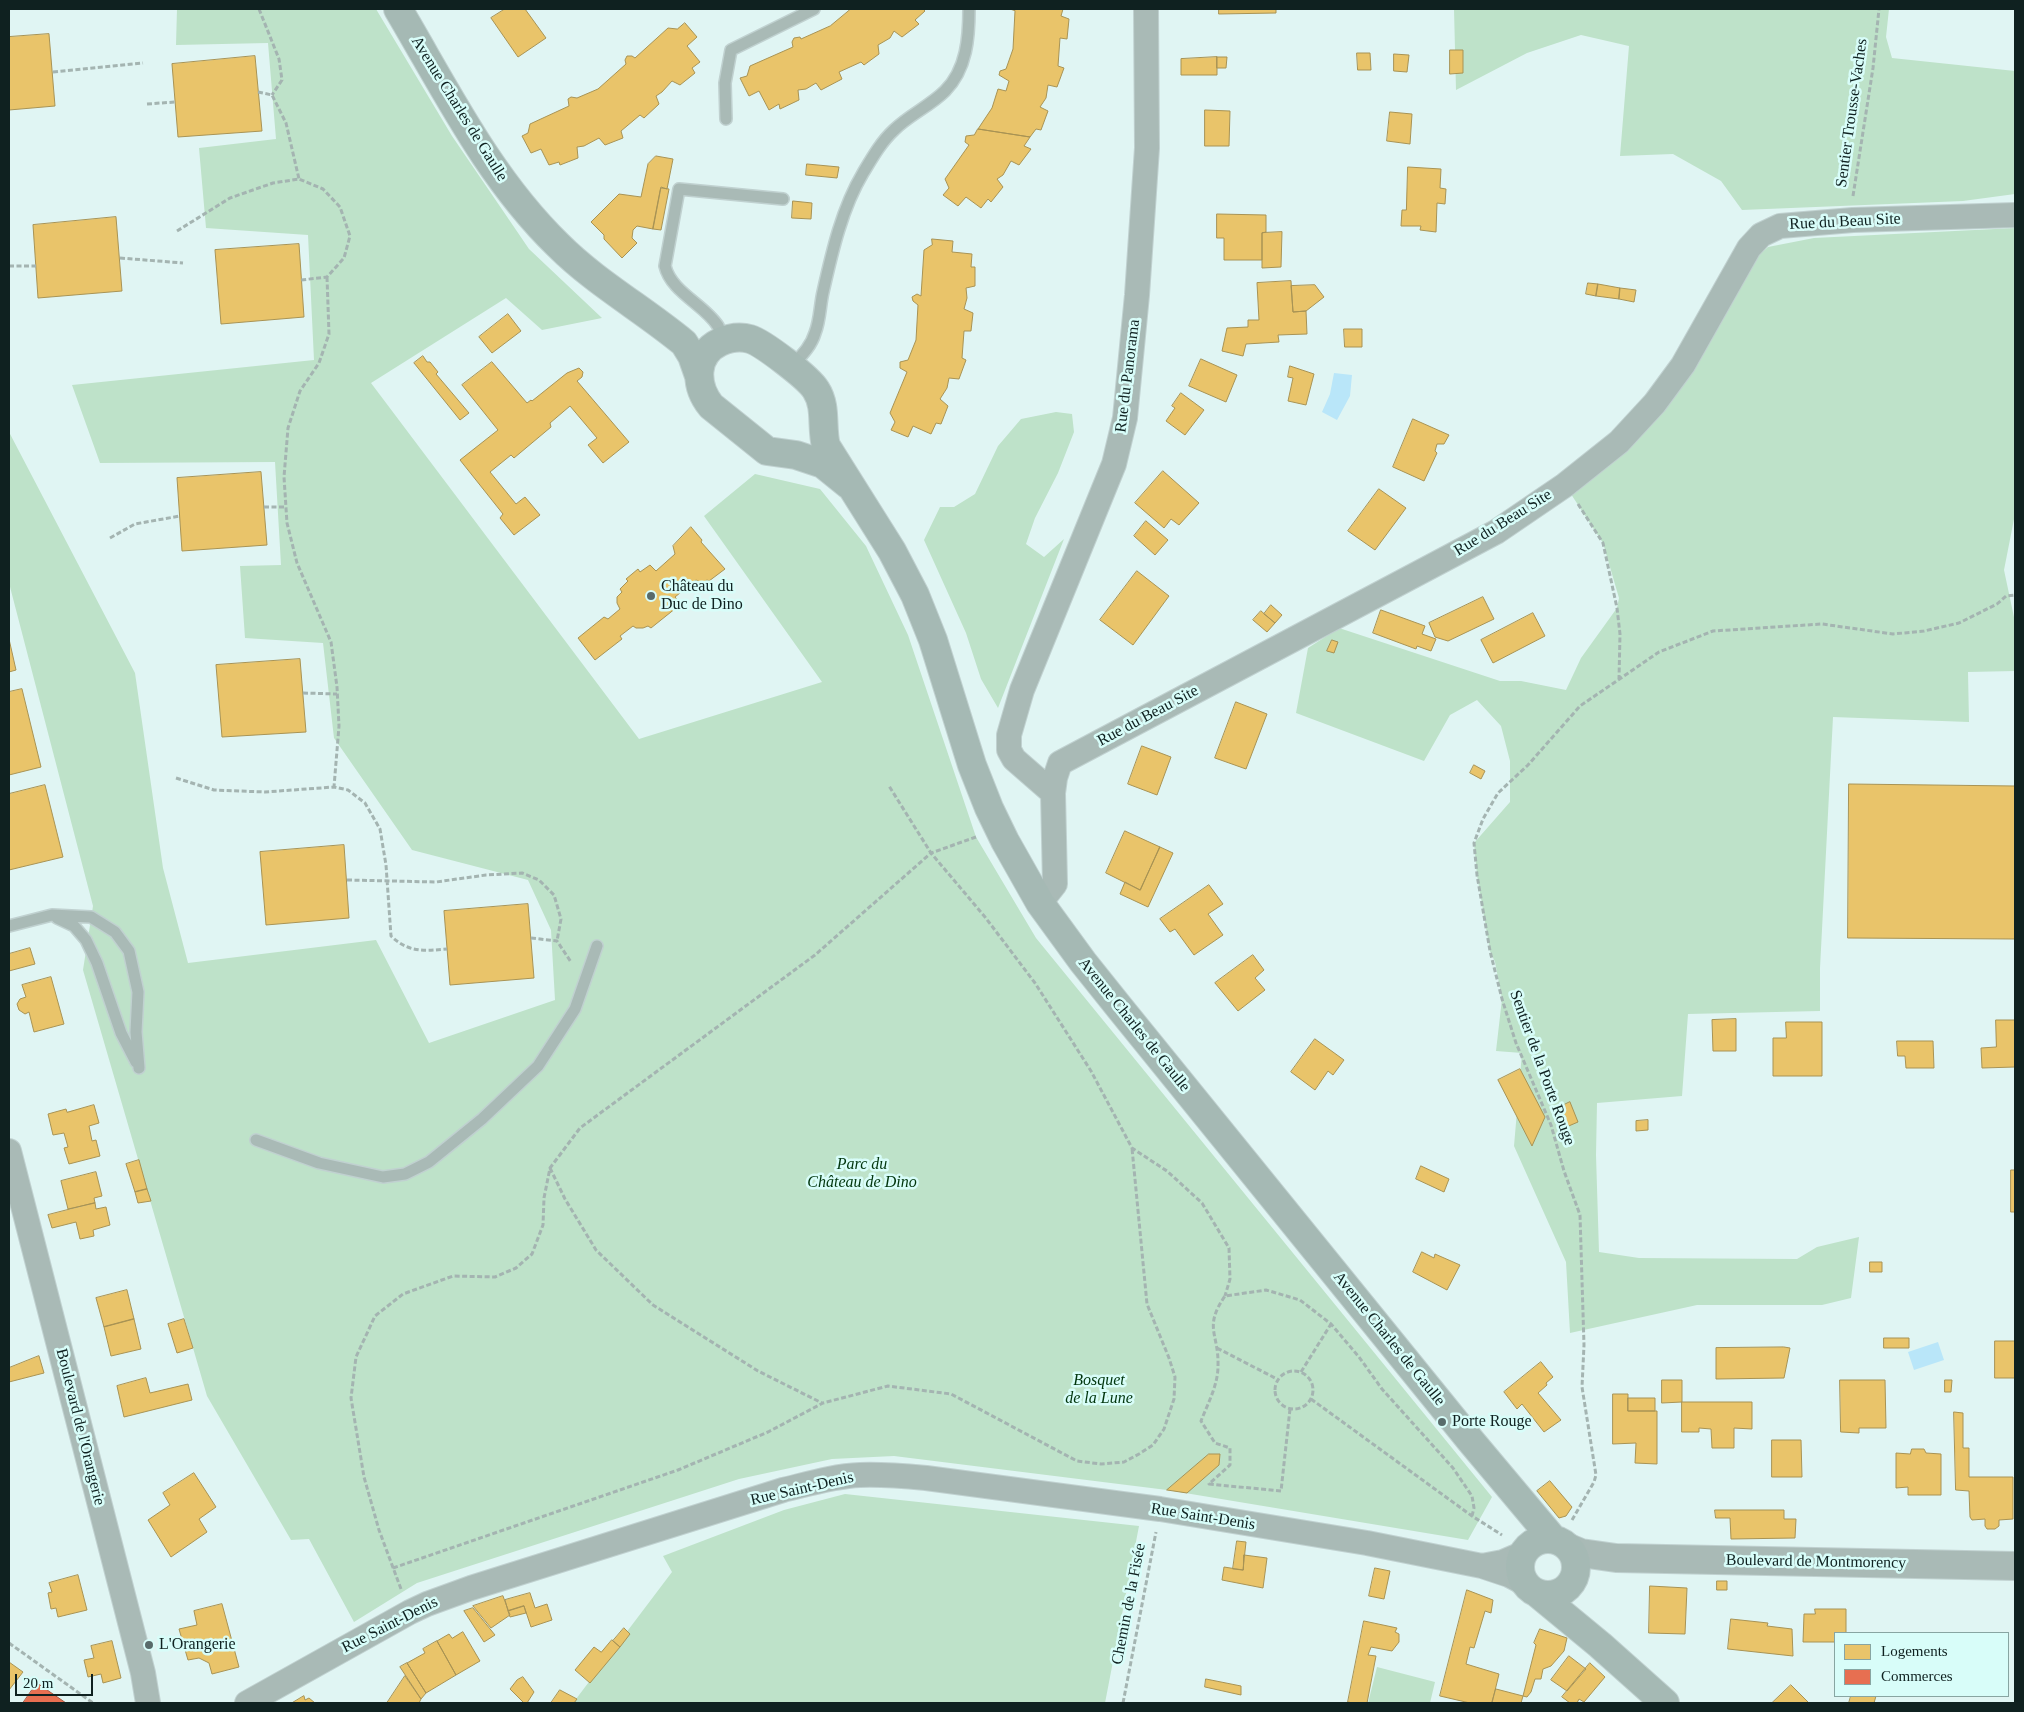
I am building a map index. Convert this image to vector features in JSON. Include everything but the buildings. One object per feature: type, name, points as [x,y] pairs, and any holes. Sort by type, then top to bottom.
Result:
[{"type":"main road","name":"Avenue Charles de Gaulle","points":[[398,9],[476,142],[511,192],[557,245],[605,285],[684,343],[692,356],[704,398],[760,447],[777,453],[812,459],[823,464],[849,485]]},
{"type":"main road","name":"Avenue Charles de Gaulle","points":[[660,324],[688,337],[722,341],[749,338],[760,343],[791,367],[816,390],[824,411],[822,424],[826,446],[892,550],[915,595],[933,640],[972,765],[1001,833],[1040,903],[1077,955],[1118,1007],[1522,1503],[1567,1555]]},
{"type":"main road","points":[[699,376],[699,367],[707,350],[722,341]]},
{"type":"main road","points":[[777,453],[786,454],[802,449],[813,442],[819,434],[822,424]]},
{"type":"main road","name":"Avenue Charles de Gaulle","points":[[1522,1503],[1528,1522],[1525,1551]]},
{"type":"main road","points":[[1600,1645],[1591,1631],[1583,1612],[1567,1555],[1544,1539],[1535,1542],[1525,1551],[1520,1563],[1520,1570],[1532,1589],[1600,1645],[1665,1703]]},
{"type":"main road","points":[[1532,1589],[1552,1595],[1559,1593],[1572,1583],[1567,1555]]},
{"type":"street","name":"Rue du Panorama","points":[[1053,793],[1014,759],[1009,750],[1009,735],[1022,690],[1114,464],[1125,418],[1137,295],[1147,148],[1146,9]]},
{"type":"street","name":"Rue du Beau Site","points":[[1040,903],[1054,884],[1053,793],[1060,763],[1496,532],[1565,485],[1619,442],[1655,403],[1683,365],[1749,248],[1761,235],[1780,226],[1854,220],[2015,215]]},
{"type":"street","name":"Boulevard de l'Orangerie","points":[[9,1151],[143,1673],[148,1703]]},
{"type":"street","name":"Rue Saint-Denis","points":[[247,1703],[427,1604],[471,1588],[783,1490],[825,1480],[858,1475],[926,1478],[1160,1509],[1367,1543],[1482,1566],[1509,1575],[1532,1589]]},
{"type":"street","name":"Rue Saint-Denis","points":[[1482,1566],[1503,1562],[1525,1551]]},
{"type":"street","name":"Boulevard de Montmorency","points":[[1567,1555],[1589,1564],[1616,1558],[2015,1566]]},
{"type":"lane","points":[[726,119],[725,83],[731,50],[814,9]]},
{"type":"lane","points":[[791,367],[806,350],[816,333],[829,268],[844,215],[861,175],[878,148],[893,130],[945,91],[956,78],[966,47],[969,29],[969,9]]},
{"type":"lane","points":[[722,341],[718,326],[667,274],[666,266],[679,189],[783,199]]},
{"type":"lane","points":[[9,926],[52,915],[91,917],[115,932],[129,951],[138,992],[136,1032],[139,1068],[121,1032],[97,962],[86,940],[74,926],[52,915]]},
{"type":"lane","points":[[256,1140],[319,1163],[383,1177],[405,1174],[429,1162],[482,1118],[538,1066],[575,1009],[597,946]]},
{"type":"path","points":[[259,9],[278,59],[282,80],[272,95]]},
{"type":"path","name":"Sentier Trousse-Vaches","points":[[1854,220],[1853,195],[1873,68],[1879,9]]},
{"type":"path","points":[[53,72],[143,63]]},
{"type":"path","points":[[258,92],[272,95]]},
{"type":"path","points":[[272,95],[286,123],[299,179]]},
{"type":"path","points":[[147,104],[175,102]]},
{"type":"path","points":[[177,231],[230,198],[274,183],[299,179],[323,189],[340,207],[350,236],[344,258],[327,277],[301,280]]},
{"type":"path","points":[[120,258],[183,263]]},
{"type":"path","points":[[9,266],[36,266]]},
{"type":"path","points":[[327,277],[329,334],[319,363],[300,391],[288,428],[284,477],[287,523],[297,563],[331,642],[339,726],[334,787]]},
{"type":"path","points":[[1565,485],[1603,543],[1618,616],[1620,634],[1619,680]]},
{"type":"path","points":[[264,506],[286,507]]},
{"type":"path","points":[[110,538],[135,524],[180,516]]},
{"type":"path","name":"Sentier de la Porte Rouge","points":[[1567,1555],[1596,1475],[1582,1387],[1584,1344],[1580,1215],[1564,1171],[1551,1125],[1516,1043],[1502,999],[1490,951],[1476,875],[1474,843],[1483,819],[1498,794],[1528,765],[1580,706],[1659,652],[1713,631],[1822,624],[1893,634],[1924,632],[1959,623],[1996,604],[2006,596],[2015,595]]},
{"type":"path","points":[[303,693],[337,694]]},
{"type":"path","points":[[176,778],[214,790],[264,792],[334,787],[348,790],[365,803],[380,829],[387,880],[391,936],[401,946],[416,950],[447,949]]},
{"type":"path","points":[[392,1568],[678,1470],[768,1432],[823,1403],[888,1386],[952,1394],[1077,1460],[1101,1464],[1124,1462],[1153,1445],[1164,1429],[1174,1399],[1174,1377],[1169,1358],[1147,1304],[1132,1148],[1091,1071],[1035,984],[985,916],[931,853],[889,786]]},
{"type":"path","points":[[390,1564],[364,1478],[351,1398],[356,1357],[374,1316],[403,1294],[453,1276],[495,1276],[516,1268],[532,1254],[542,1225],[544,1198],[550,1168],[580,1128],[815,955],[931,853],[976,837],[1001,833]]},
{"type":"path","points":[[346,880],[436,882],[486,875],[522,873],[539,880],[554,895],[561,919],[557,941]]},
{"type":"path","points":[[531,938],[557,941],[569,956],[582,988]]},
{"type":"path","points":[[1132,1148],[1167,1171],[1202,1203],[1229,1248],[1230,1279],[1225,1296],[1215,1311],[1213,1320],[1212,1330],[1217,1348],[1218,1367],[1215,1386],[1201,1421],[1215,1442],[1230,1448],[1230,1466],[1209,1484],[1281,1491],[1290,1409]]},
{"type":"path","points":[[550,1168],[565,1199],[596,1250],[653,1304],[758,1371],[823,1403]]},
{"type":"path","points":[[1225,1296],[1266,1290],[1300,1300],[1331,1324],[1359,1357],[1382,1389],[1454,1468],[1472,1496],[1474,1508],[1472,1516]]},
{"type":"path","points":[[1301,1372],[1331,1324]]},
{"type":"path","points":[[1217,1348],[1277,1379]]},
{"type":"path","points":[[1288,1371],[1301,1372],[1311,1381],[1313,1393],[1311,1399],[1302,1407],[1290,1409],[1279,1403],[1276,1398],[1275,1386],[1277,1379],[1288,1371]]},
{"type":"path","points":[[1311,1399],[1472,1516],[1525,1551]]},
{"type":"path","name":"Chemin de la Fisée","points":[[1123,1703],[1160,1509]]},
{"type":"path","points":[[9,1643],[93,1703]]},
{"type":"green space","points":[[177,9],[376,9],[452,136],[529,249],[602,318],[542,330],[506,298],[371,383],[639,739],[822,682],[704,516],[755,474],[820,489],[866,546],[908,635],[976,837],[1036,938],[1492,1497],[1468,1540],[1167,1490],[894,1456],[832,1459],[739,1479],[417,1583],[354,1622],[309,1539],[291,1540],[207,1396],[83,970],[93,906],[9,583],[9,432],[135,673],[163,868],[188,963],[376,940],[429,1043],[555,1000],[551,930],[528,880],[412,850],[334,738],[323,643],[245,638],[240,566],[281,565],[275,462],[100,463],[72,385],[314,360],[308,235],[206,228],[199,148],[276,139],[268,43],[176,45]]},
{"type":"green space","points":[[1454,9],[1889,9],[1886,37],[1892,58],[2015,71],[2015,194],[1963,201],[1742,210],[1721,181],[1673,154],[1620,156],[1629,46],[1581,35],[1527,53],[1456,90]]},
{"type":"green space","points":[[2015,228],[2015,514],[2004,570],[2015,622],[2015,671],[1968,672],[1969,722],[1833,717],[1820,968],[1820,1011],[1688,1014],[1682,1096],[1597,1103],[1596,1155],[1599,1252],[1639,1258],[1797,1259],[1817,1247],[1859,1237],[1851,1298],[1822,1305],[1697,1305],[1570,1333],[1566,1262],[1514,1146],[1522,1053],[1496,1051],[1502,999],[1495,962],[1490,951],[1477,875],[1474,843],[1510,802],[1510,761],[1501,726],[1477,700],[1450,715],[1424,761],[1296,713],[1308,648],[1339,628],[1500,681],[1521,681],[1566,690],[1581,658],[1617,608],[1619,598],[1603,543],[1565,485],[1636,437],[1747,265],[1768,247],[1814,238]]},
{"type":"green space","points":[[1056,412],[1072,414],[1074,432],[1058,473],[1035,518],[1026,544],[1044,557],[1064,539],[998,708],[981,679],[966,633],[924,540],[940,507],[954,507],[975,494],[998,446],[1021,419]]},
{"type":"green space","points":[[845,1494],[1139,1526],[1105,1703],[573,1703],[672,1572],[663,1556],[784,1510]]},
{"type":"green space","points":[[1377,1667],[1435,1682],[1430,1703],[1368,1703]]},
{"type":"water","points":[[1334,373],[1352,375],[1350,396],[1337,420],[1322,412],[1330,394]]},
{"type":"water","points":[[1938,1342],[1944,1360],[1914,1370],[1908,1352]]},
{"type":"place","name":"Château du Duc de Dino","points":[[651,596]]},
{"type":"place","name":"Porte Rouge","points":[[1442,1422]]},
{"type":"place","name":"L'Orangerie","points":[[149,1645]]},
{"type":"park label","name":"Parc du Château de Dino","points":[[862,1174]]},
{"type":"park label","name":"Bosquet de la Lune","points":[[1099,1390]]}]
